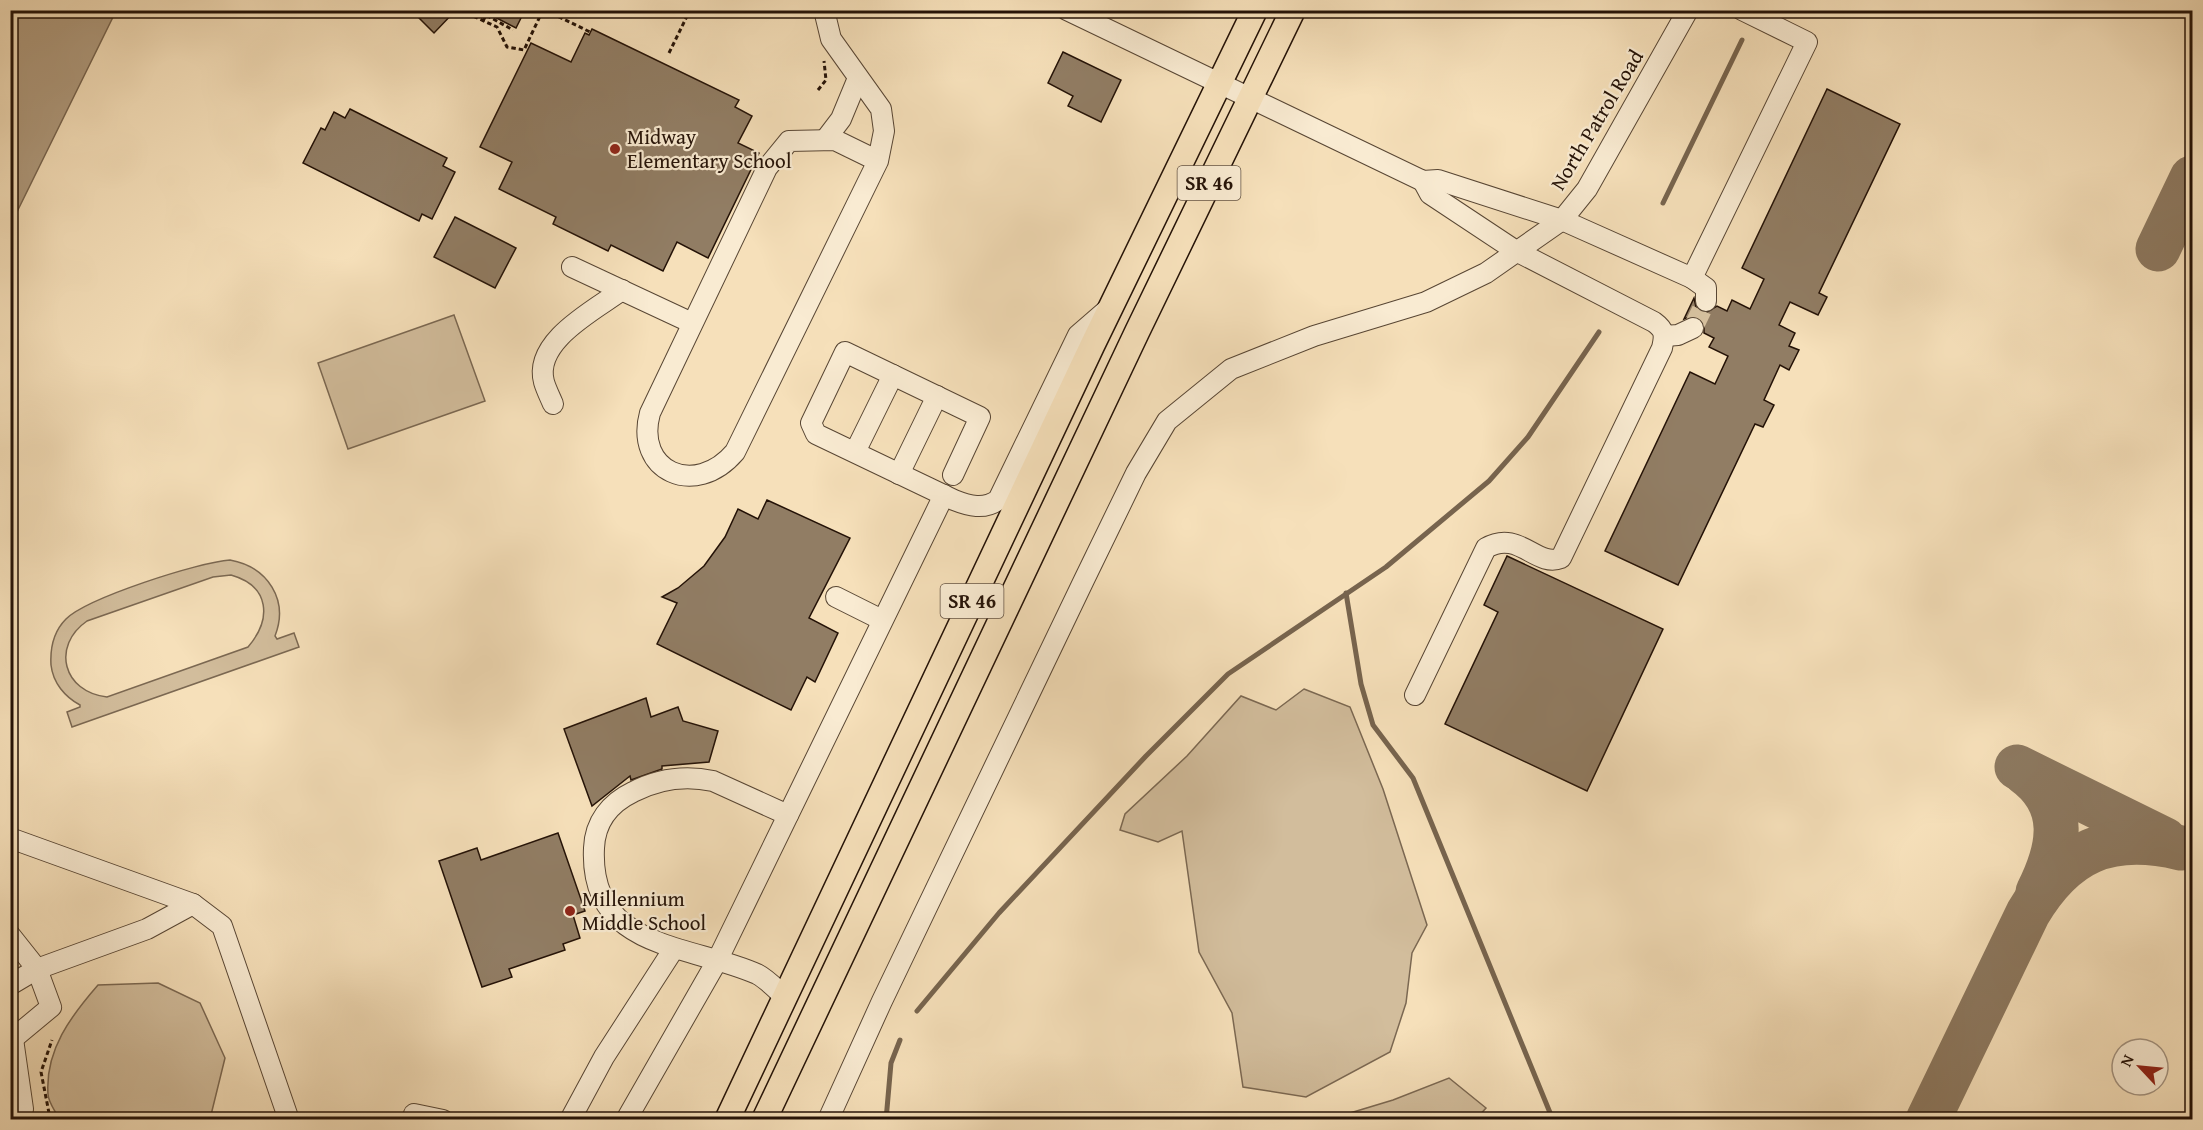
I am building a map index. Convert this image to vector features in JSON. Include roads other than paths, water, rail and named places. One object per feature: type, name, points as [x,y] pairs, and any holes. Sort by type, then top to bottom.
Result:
[{"type":"main road","name":"SR 46","points":[[727,1119],[1112,305],[1255,10]]},
{"type":"main road","name":"SR 46","points":[[764,1119],[1293,10]]},
{"type":"street","points":[[824,10],[831,39],[881,110],[884,131],[878,161],[735,452],[725,464],[713,472],[686,478],[671,472],[659,462],[650,446],[646,428],[650,413],[766,168],[789,141],[835,140],[878,161]]},
{"type":"street","name":"North Patrol Road","points":[[1067,10],[1423,181],[1438,180],[1562,220]]},
{"type":"street","name":"North Patrol Road","points":[[1423,181],[1431,194],[1516,251],[1562,220],[1587,189],[1688,10]]},
{"type":"street","points":[[1692,278],[1806,42],[1742,10]]},
{"type":"street","points":[[825,140],[841,119],[858,78]]},
{"type":"street","points":[[1475,224],[1490,197]]},
{"type":"street","points":[[1562,220],[1692,278],[1706,288],[1706,301]]},
{"type":"street","points":[[828,1119],[882,1000],[1069,610],[1136,473],[1167,421],[1231,369],[1260,355],[1314,336],[1426,302],[1486,273],[1516,251],[1654,322],[1663,328],[1665,336],[1662,348],[1561,558],[1548,559],[1514,543],[1503,541],[1486,548],[1415,695]]},
{"type":"street","points":[[572,267],[692,323]]},
{"type":"street","points":[[554,404],[543,380],[544,364],[549,348],[561,334],[622,290]]},
{"type":"street","points":[[953,475],[980,417],[845,352],[811,423],[816,434],[967,505],[991,506],[998,500],[1078,335],[1112,305]]},
{"type":"street","points":[[1665,336],[1678,336],[1693,328]]},
{"type":"street","points":[[855,452],[893,375]]},
{"type":"street","points":[[899,474],[937,396]]},
{"type":"street","points":[[626,1119],[717,961],[944,495]]},
{"type":"street","points":[[836,597],[882,620]]},
{"type":"street","points":[[785,997],[760,976],[717,961],[673,950],[632,931],[608,908],[600,889],[594,851],[599,822],[607,811],[629,793],[643,787],[688,778],[712,781],[788,815]]},
{"type":"street","points":[[10,838],[193,904],[222,926],[289,1119]]},
{"type":"street","points":[[10,985],[37,969],[147,929],[193,904]]},
{"type":"street","points":[[10,935],[37,969],[51,1007],[12,1040],[23,1109],[18,1119]]},
{"type":"street","points":[[570,1119],[604,1057],[673,950]]},
{"type":"street","points":[[412,1119],[414,1114],[443,1119]]},
{"type":"waterway","points":[[1663,203],[1742,40]]},
{"type":"waterway","points":[[917,1011],[999,913],[1146,756],[1228,674],[1386,567],[1489,481],[1528,437],[1599,332]]},
{"type":"waterway","points":[[1346,593],[1361,684],[1373,725],[1413,778],[1553,1120]]},
{"type":"waterway","points":[[886,1120],[891,1063],[900,1040]]},
{"type":"tunnel","points":[[1693,328],[1706,301]]},
{"type":"place","name":"Midway Elementary School","points":[[615,149]]},
{"type":"place","name":"Millennium Middle School","points":[[570,911]]}]
